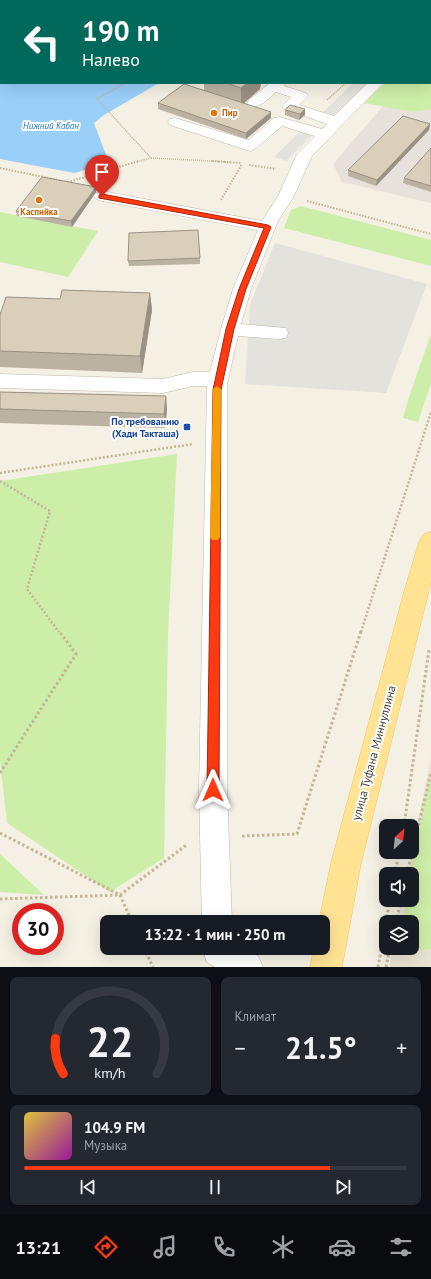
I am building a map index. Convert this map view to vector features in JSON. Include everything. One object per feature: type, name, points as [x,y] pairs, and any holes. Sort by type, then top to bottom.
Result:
[{"type":"main road","name":"улица Туфана Миннуллина","points":[[326,967],[346,863],[416,592],[431,542]]},
{"type":"street","points":[[217,915],[213,790],[216,441],[218,379],[230,329],[242,289],[268,227],[286,196],[305,154],[375,84]]},
{"type":"street","points":[[254,103],[276,85],[301,96],[289,106],[330,128]]},
{"type":"street","points":[[175,122],[250,146],[279,120],[330,128]]},
{"type":"street","points":[[102,196],[268,227]]},
{"type":"street","points":[[230,329],[279,333]]},
{"type":"street","points":[[0,381],[163,386],[193,379],[218,379]]},
{"type":"street","points":[[225,955],[247,967]]},
{"type":"path","points":[[123,84],[97,99],[151,158]]},
{"type":"path","points":[[323,104],[345,84]]},
{"type":"path","points":[[0,168],[68,182],[151,158],[242,163],[276,169]]},
{"type":"path","points":[[219,204],[242,163]]},
{"type":"path","points":[[307,201],[431,234]]},
{"type":"path","points":[[242,836],[297,834],[431,412]]},
{"type":"path","points":[[0,473],[216,441]]},
{"type":"path","points":[[0,481],[50,512],[27,589],[76,654],[0,773]]},
{"type":"path","points":[[405,819],[430,647]]},
{"type":"path","points":[[410,867],[431,773]]},
{"type":"path","points":[[0,833],[120,895],[129,915]]},
{"type":"path","points":[[0,899],[120,895],[189,843]]},
{"type":"path","points":[[147,955],[153,967]]},
{"type":"path","points":[[378,967],[380,955]]},
{"type":"path","points":[[386,967],[389,955]]},
{"type":"shaded area","points":[[352,84],[367,84],[334,115],[323,112]]},
{"type":"shaded area","points":[[402,84],[431,84],[431,203],[342,182],[333,164]]},
{"type":"shaded area","points":[[301,131],[313,134],[286,161],[274,157]]},
{"type":"shaded area","points":[[275,243],[427,284],[386,393],[245,384],[250,305]]},
{"type":"shaded area","points":[[431,758],[431,967],[390,967],[391,955],[419,955],[419,915],[398,915],[400,907],[419,907],[419,867],[408,867],[410,859],[419,859],[418,819]]},
{"type":"green space","points":[[384,84],[431,84],[431,109],[413,112],[364,103]]},
{"type":"green space","points":[[301,206],[431,240],[431,266],[284,228],[291,210]]},
{"type":"green space","points":[[0,212],[98,231],[68,277],[0,262]]},
{"type":"green space","points":[[431,334],[431,383],[418,422],[403,418]]},
{"type":"green space","points":[[177,454],[168,633],[164,858],[110,892],[7,823],[0,760],[0,481]]},
{"type":"green space","points":[[431,774],[431,949],[419,950],[419,915],[404,915],[405,907],[419,907],[419,867],[411,867],[413,859],[419,859],[419,831]]},
{"type":"green space","points":[[0,854],[44,895],[0,892]]},
{"type":"water","name":"Нижний Кабан","points":[[0,84],[157,84],[104,115],[94,123],[109,163],[74,173],[0,159]]},
{"type":"building","name":"Пир","points":[[184,84],[271,112],[246,133],[158,103]]},
{"type":"building","points":[[229,84],[246,84],[241,88]]},
{"type":"building","points":[[290,105],[305,109],[300,114],[285,110]]},
{"type":"building","points":[[403,116],[430,124],[377,180],[348,170]]},
{"type":"building","points":[[431,148],[431,186],[404,178]]},
{"type":"building","points":[[42,177],[96,187],[71,221],[16,211]]},
{"type":"building","points":[[198,230],[200,258],[128,261],[129,233]]},
{"type":"building","points":[[62,290],[150,293],[140,356],[0,351],[0,315],[6,297],[60,299]]},
{"type":"building","points":[[0,392],[166,396],[164,414],[0,409]]},
{"type":"slow traffic","points":[[215,537],[217,389]]},
{"type":"place","name":"Пир","points":[[214,113]]},
{"type":"place","name":"Каспийка","points":[[39,200]]},
{"type":"place","name":"По требованию (Хади Такташа)","points":[[187,427]]},
{"type":"route","points":[[102,196],[268,227],[242,289],[230,329],[217,384],[213,790]]}]
